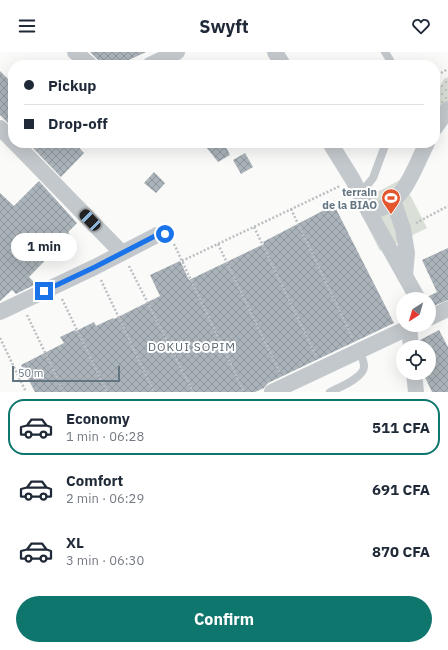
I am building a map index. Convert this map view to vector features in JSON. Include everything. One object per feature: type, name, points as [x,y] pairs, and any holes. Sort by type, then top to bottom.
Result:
[{"type":"street","points":[[75,52],[84,60]]},
{"type":"street","points":[[160,60],[177,52]]},
{"type":"street","points":[[440,119],[448,109]]},
{"type":"street","points":[[0,128],[8,136]]},
{"type":"street","points":[[20,148],[122,253]]},
{"type":"street","points":[[333,148],[357,187],[369,212],[414,292]]},
{"type":"street","points":[[369,212],[384,207],[393,200],[406,184],[424,148]]},
{"type":"street","points":[[393,200],[403,230],[407,253],[406,276]]},
{"type":"street","points":[[0,312],[95,267],[157,235],[165,234]]},
{"type":"street","points":[[436,315],[448,309]]},
{"type":"street","points":[[279,389],[399,332]]},
{"type":"street","points":[[415,380],[416,392]]},
{"type":"lane","points":[[357,187],[372,178],[384,148]]},
{"type":"lane","points":[[330,392],[358,377],[363,371],[364,367],[359,351]]},
{"type":"path","points":[[441,73],[448,69]]},
{"type":"path","points":[[182,261],[291,209],[357,187]]},
{"type":"path","points":[[403,230],[448,206]]},
{"type":"path","points":[[291,209],[359,351]]},
{"type":"path","points":[[254,227],[322,369]]},
{"type":"path","points":[[165,234],[172,238],[244,392]]},
{"type":"path","points":[[218,244],[279,389]]},
{"type":"path","points":[[122,253],[193,392]]},
{"type":"path","points":[[95,267],[154,392]]},
{"type":"path","points":[[56,285],[107,392]]},
{"type":"path","points":[[21,302],[64,392]]},
{"type":"path","points":[[0,338],[26,392]]},
{"type":"shaded area","points":[[448,77],[448,114],[440,112],[440,86],[444,79]]},
{"type":"shaded area","name":"terrain de la BIAO","points":[[402,179],[427,228],[380,251],[356,203]]},
{"type":"building","points":[[90,52],[146,52],[129,60],[98,60]]},
{"type":"building","points":[[0,71],[8,79],[8,123],[0,115]]},
{"type":"building","points":[[33,148],[80,148],[84,153],[61,177]]},
{"type":"building","points":[[207,148],[226,148],[230,155],[218,162]]},
{"type":"building","points":[[245,153],[253,167],[241,174],[233,160]]},
{"type":"building","points":[[154,172],[165,183],[156,193],[144,183]]},
{"type":"building","points":[[39,181],[77,223],[68,232],[70,235],[29,277],[36,284],[16,294],[12,290],[0,301],[0,193],[14,206]]},
{"type":"building","points":[[334,205],[394,323],[268,383],[264,388],[255,392],[35,392],[21,365],[64,343],[60,337],[94,322],[96,326],[113,318],[114,319],[160,296],[150,275],[180,261],[189,280],[264,244],[263,242]]},
{"type":"building","points":[[448,248],[448,300],[436,305],[437,292],[422,260]]},
{"type":"building","points":[[439,330],[448,347],[448,392],[432,392],[426,380],[436,380],[436,340],[420,340]]},
{"type":"place","name":"terrain de la BIAO","points":[[391,215]]},
{"type":"district","name":"DOKUI SOPIM","points":[[192,347]]},
{"type":"route","points":[[44,291],[157,235],[165,234]]}]
